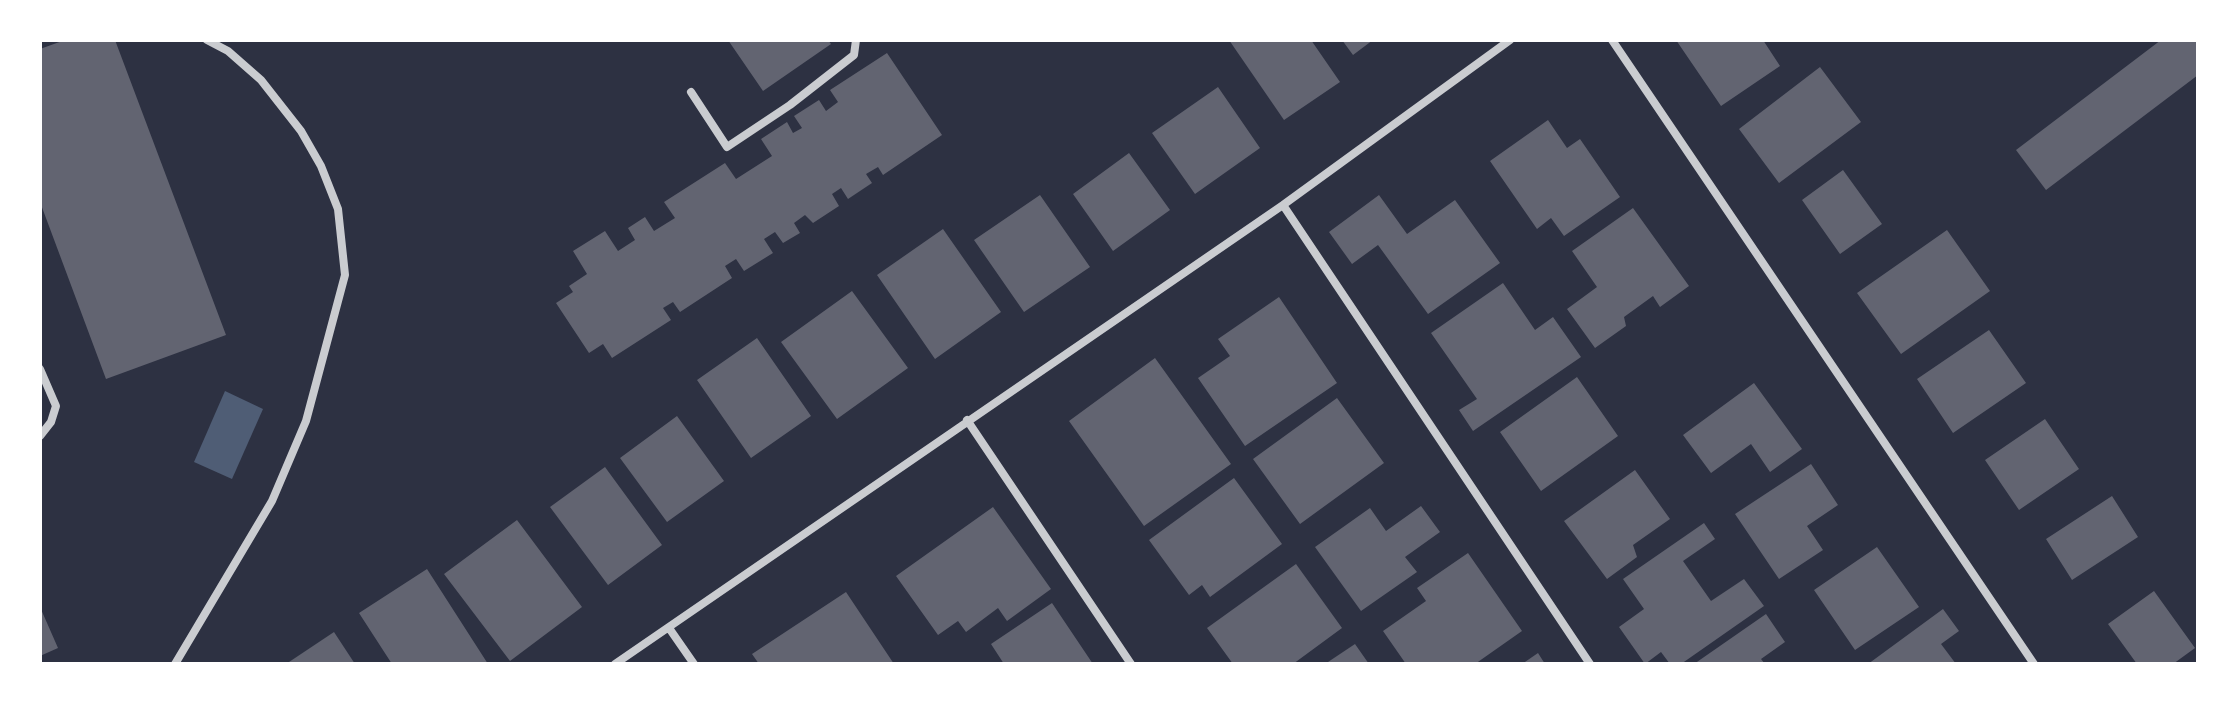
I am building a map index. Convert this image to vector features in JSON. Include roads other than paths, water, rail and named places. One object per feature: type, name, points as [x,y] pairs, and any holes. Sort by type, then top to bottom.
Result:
[{"type":"street","points":[[175,664],[272,501],[306,421],[345,275],[338,209],[308,143],[261,80],[228,51],[207,40]]},
{"type":"street","points":[[691,92],[727,147],[790,105],[854,55],[856,40]]},
{"type":"street","points":[[615,664],[1283,205],[1510,40]]},
{"type":"street","points":[[1612,40],[2034,664]]},
{"type":"street","points":[[1283,205],[1590,664]]},
{"type":"street","points":[[40,369],[56,406],[51,422],[40,436]]},
{"type":"street","points":[[967,420],[1131,664]]},
{"type":"street","points":[[669,628],[694,664]]},
{"type":"water","points":[[225,391],[263,409],[232,479],[194,462]]}]
